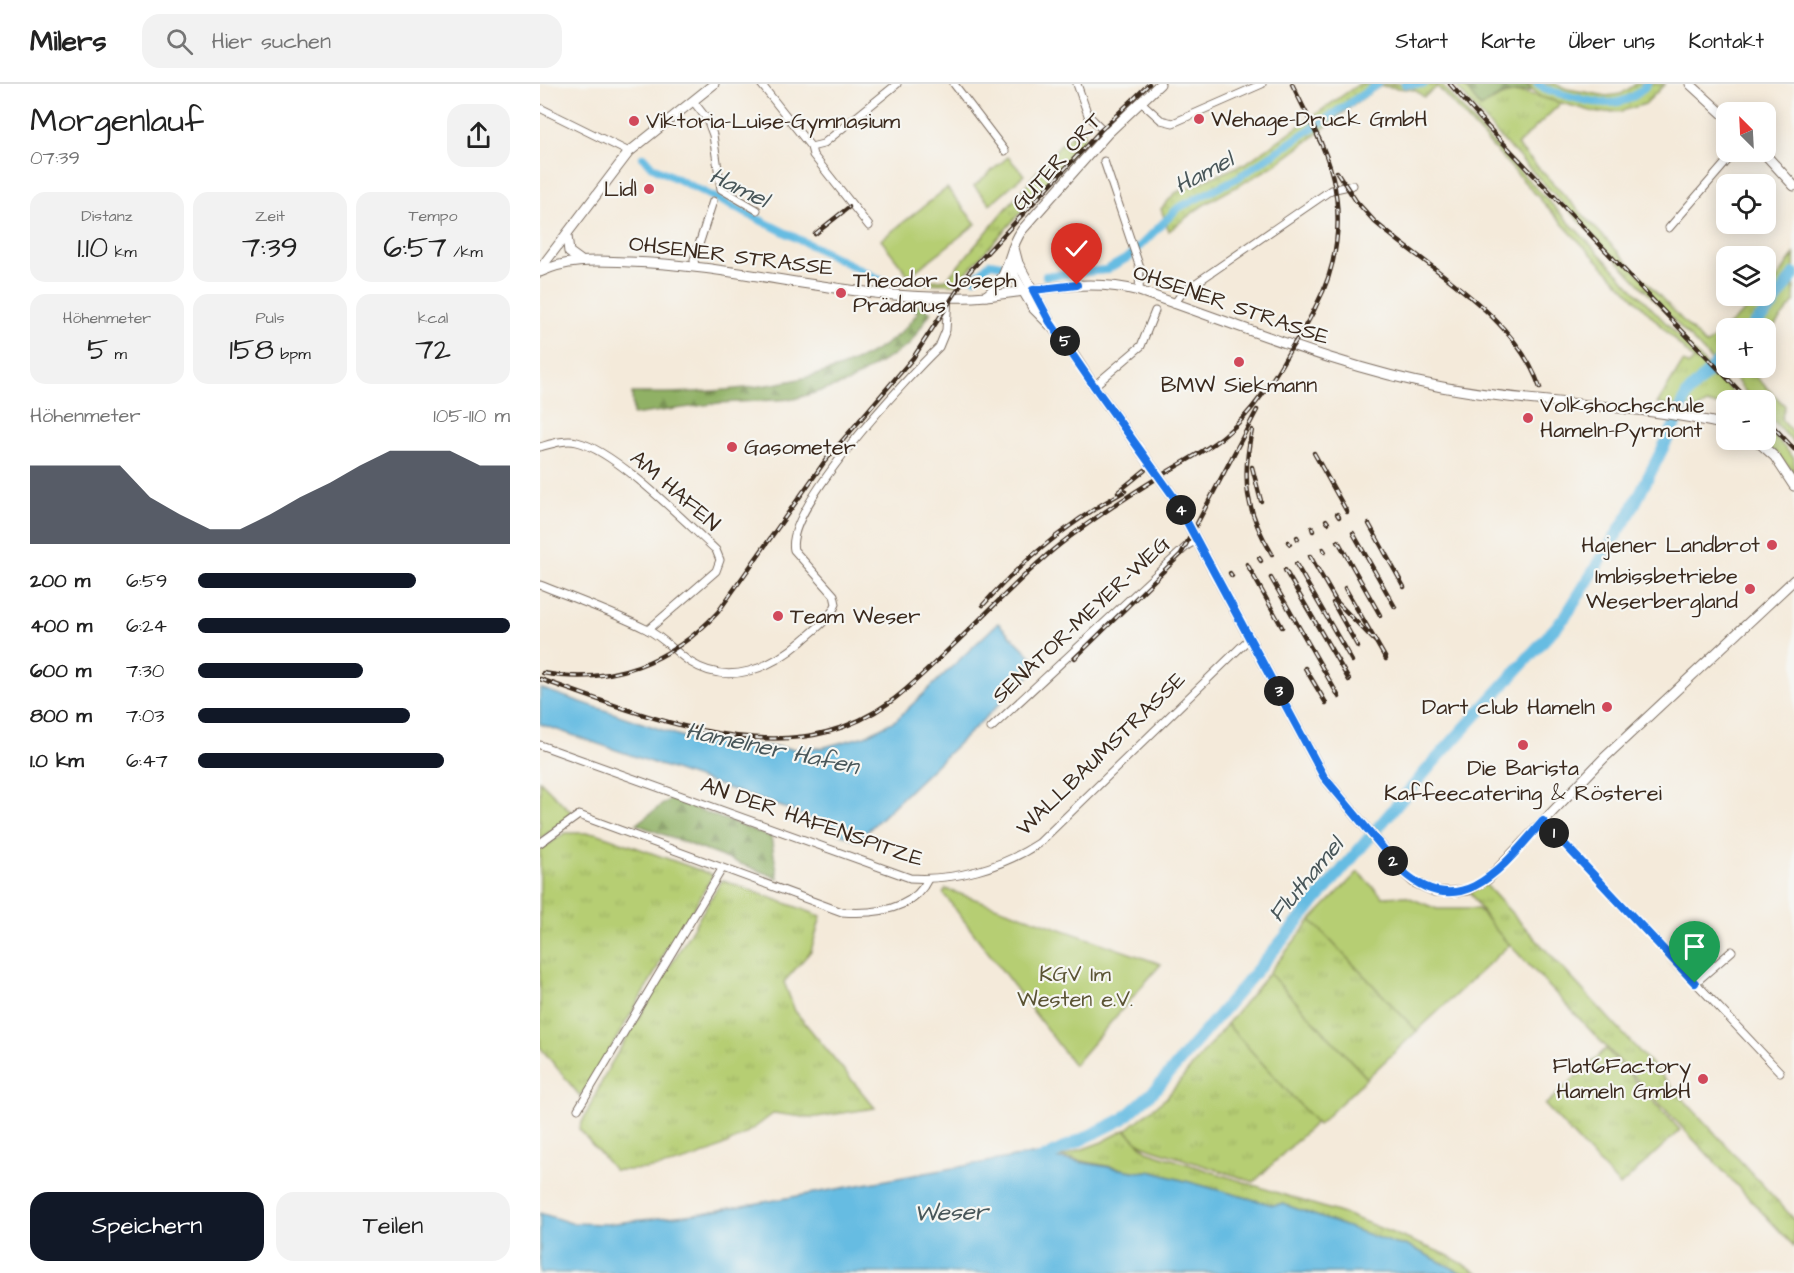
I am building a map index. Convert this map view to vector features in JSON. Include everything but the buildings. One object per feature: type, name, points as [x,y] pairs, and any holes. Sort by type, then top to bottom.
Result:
[{"type":"main road","points":[[540,270],[629,153],[713,84]]},
{"type":"main road","name":"GUTER ORT","points":[[986,296],[1002,280],[1022,230],[1107,134],[1160,84]]},
{"type":"main road","points":[[1690,84],[1716,108]]},
{"type":"main road","points":[[1772,162],[1794,186]]},
{"type":"main road","points":[[567,236],[569,252],[580,260]]},
{"type":"main road","name":"GUTER ORT","points":[[1014,246],[1028,291]]},
{"type":"main road","name":"OHSENER STRASSE","points":[[540,270],[580,260],[695,266],[862,292],[948,297],[986,296],[1094,284],[1139,291],[1339,362],[1399,378],[1448,388],[1687,416],[1716,423]]},
{"type":"main road","points":[[1010,260],[1028,291],[1034,308],[1050,322],[1173,496],[1324,777],[1402,871],[1424,888],[1451,892],[1468,890],[1488,879],[1604,758],[1794,580]]},
{"type":"main road","points":[[1767,450],[1775,457],[1794,486]]},
{"type":"street","points":[[760,84],[811,147],[813,155],[869,226]]},
{"type":"street","points":[[811,147],[823,144],[897,84]]},
{"type":"street","points":[[954,84],[1005,151]]},
{"type":"street","points":[[1077,84],[1090,118],[1107,134]]},
{"type":"street","points":[[1141,102],[1161,120],[1173,123],[1262,84]]},
{"type":"street","points":[[693,101],[707,119],[713,135],[721,189],[757,210]]},
{"type":"street","points":[[540,108],[629,153]]},
{"type":"street","points":[[1104,161],[1138,260],[1141,282],[1139,291]]},
{"type":"street","points":[[1669,228],[1725,162]]},
{"type":"street","points":[[1174,304],[1183,292],[1331,190],[1353,185]]},
{"type":"street","points":[[695,266],[694,260],[713,201]]},
{"type":"street","points":[[540,585],[648,630],[689,662],[719,674],[742,673],[768,666],[788,653],[833,612],[836,604],[834,595],[794,550],[792,541],[794,532],[852,442],[939,347],[946,330],[948,297]]},
{"type":"street","points":[[1094,386],[1141,346],[1155,311]]},
{"type":"street","name":"AM HAFEN","points":[[540,447],[557,442],[575,441],[600,452],[622,467],[716,550],[720,560],[716,571],[648,630]]},
{"type":"street","name":"SENATOR-MEYER-WEG","points":[[991,728],[1188,545],[1197,540]]},
{"type":"street","name":"WALLBAUMSTRASSE","points":[[928,879],[989,867],[1009,860],[1039,843],[1250,638]]},
{"type":"street","name":"AN DER HAFENSPITZE","points":[[540,745],[909,878],[928,879],[924,888],[902,904],[884,912],[867,914],[829,909],[579,815],[540,843]]},
{"type":"street","points":[[1543,821],[1780,1072]]},
{"type":"street","points":[[578,1109],[722,869]]},
{"type":"street","points":[[1695,983],[1732,951]]},
{"type":"green space","points":[[1359,84],[1435,84],[1437,87],[1424,97],[1415,90],[1381,86],[1282,160],[1202,206],[1169,231],[1161,209],[1175,193],[1246,163]]},
{"type":"green space","points":[[1435,84],[1441,84],[1490,140],[1716,375],[1716,378],[1719,378],[1730,390],[1716,390],[1716,405],[1707,404],[1698,409],[1657,404],[1683,362],[1689,365],[1694,360],[1569,231]]},
{"type":"green space","points":[[1454,84],[1463,84],[1481,108],[1492,100],[1511,93],[1529,94],[1561,103],[1517,145],[1706,345],[1716,336],[1716,365],[1497,134]]},
{"type":"green space","points":[[1463,84],[1527,84],[1531,91],[1504,94],[1481,108]]},
{"type":"green space","points":[[1527,84],[1555,84],[1567,89],[1607,96],[1621,94],[1636,84],[1665,84],[1645,104],[1622,111],[1598,113],[1540,97]]},
{"type":"green space","points":[[1085,125],[1084,142],[956,284],[907,283],[947,279],[1059,146]]},
{"type":"green space","points":[[1008,157],[1024,175],[990,204],[974,186]]},
{"type":"green space","points":[[947,188],[976,224],[909,276],[881,240]]},
{"type":"green space","points":[[1794,254],[1794,302],[1776,324],[1776,318],[1737,318],[1751,306],[1776,306],[1776,281]]},
{"type":"green space","points":[[913,305],[921,306],[931,312],[909,345],[847,383],[794,399],[719,403],[633,415],[632,393],[705,392],[746,388],[787,382],[827,372],[863,357],[894,338],[918,312],[912,308]]},
{"type":"green space","points":[[1735,378],[1757,378],[1769,390],[1744,390]]},
{"type":"green space","points":[[1776,397],[1785,406],[1781,419],[1794,434],[1794,443],[1776,424]]},
{"type":"green space","points":[[1776,438],[1794,458],[1794,472],[1773,450],[1776,450]]},
{"type":"green space","points":[[540,781],[573,814],[540,839]]},
{"type":"green space","points":[[670,799],[771,837],[778,878],[636,824]]},
{"type":"green space","points":[[565,833],[596,833],[713,875],[675,941],[666,948],[656,971],[590,1084],[580,1096],[540,1047],[540,850]]},
{"type":"green space","points":[[1358,872],[1383,897],[1405,896],[1437,909],[1478,909],[1509,945],[1417,1031],[1311,920]]},
{"type":"green space","points":[[722,880],[821,916],[811,951],[784,982],[795,1011],[875,1108],[810,1118],[774,1113],[739,1138],[699,1156],[657,1167],[614,1170],[579,1129],[609,1067]]},
{"type":"green space","points":[[1484,883],[1794,1219],[1794,1246],[1491,925],[1469,891]]},
{"type":"green space","name":"KGV Im Westen e.V.","points":[[946,889],[1161,964],[1074,1065],[943,893]]},
{"type":"green space","points":[[1311,920],[1417,1031],[1367,1078],[1269,973]]},
{"type":"green space","points":[[1269,973],[1367,1078],[1318,1125],[1227,1024]]},
{"type":"green space","points":[[1227,1024],[1316,1122],[1254,1182],[1149,1148],[1137,1142],[1126,1130],[1166,1098]]},
{"type":"green space","points":[[1606,1049],[1680,1130],[1620,1186],[1545,1105]]},
{"type":"green space","points":[[1125,1130],[1147,1151],[1350,1216],[1447,1255],[1479,1273],[1462,1273],[1409,1246],[1395,1244],[1283,1204],[1273,1205],[1149,1171],[1138,1172],[1061,1157],[1102,1142]]},
{"type":"water","name":"Hamelner Hafen","points":[[998,623],[1040,665],[857,841],[791,810],[540,724],[540,688],[683,737],[794,749],[821,748],[865,736],[896,720]]},
{"type":"water","name":"Weser","points":[[1031,1154],[1138,1172],[1149,1171],[1273,1205],[1283,1204],[1395,1244],[1409,1246],[1462,1273],[540,1273],[540,1213],[571,1223],[607,1224],[703,1213]]},
{"type":"waterway","name":"Hamel","points":[[1046,276],[1106,270],[1129,257],[1178,208],[1239,177],[1378,84]]},
{"type":"waterway","name":"Hamel","points":[[1405,84],[1424,84]]},
{"type":"waterway","name":"Hamel","points":[[1538,84],[1544,89],[1598,103],[1625,100],[1637,94],[1647,84]]},
{"type":"waterway","name":"Hamel","points":[[643,157],[651,166],[885,282]]},
{"type":"waterway","name":"Hamel","points":[[975,278],[990,263],[1001,265]]},
{"type":"waterway","name":"Fluthamel","points":[[1761,318],[1773,305],[1794,274]]},
{"type":"waterway","name":"Fluthamel","points":[[1032,1164],[1123,1119],[1157,1088],[1431,765],[1565,617],[1631,511],[1674,426],[1687,394],[1716,364]]},
{"type":"railway","points":[[543,673],[568,676],[616,673],[660,657],[700,630],[718,612],[825,461],[913,358],[970,271],[1101,130],[1149,84]]},
{"type":"railway","points":[[1292,84],[1321,143]]},
{"type":"railway","points":[[1450,84],[1488,127],[1738,390]]},
{"type":"railway","points":[[540,679],[644,715],[719,733],[756,738],[792,738],[827,732],[863,719],[893,700],[1059,545],[1117,503],[1218,441],[1244,417],[1261,396],[1310,318],[1332,265],[1338,222],[1337,200],[1327,158],[1318,137]]},
{"type":"railway","points":[[1337,172],[1356,201],[1375,222],[1470,296],[1492,316],[1512,338],[1528,362],[1540,388]]},
{"type":"railway","points":[[815,234],[849,207]]},
{"type":"railway","points":[[1075,658],[1181,554],[1257,410]]},
{"type":"railway","points":[[1252,430],[1247,464],[1248,495],[1256,524],[1272,554]]},
{"type":"railway","points":[[1776,430],[1794,449]]},
{"type":"railway","points":[[1314,453],[1347,512]]},
{"type":"railway","points":[[1252,467],[1261,501]]},
{"type":"railway","points":[[1118,492],[1145,470]]},
{"type":"railway","points":[[983,605],[1049,542],[1085,515],[1125,491]]},
{"type":"railway","points":[[1369,524],[1404,587]]},
{"type":"railway","points":[[1353,533],[1395,607]]},
{"type":"railway","points":[[1338,541],[1380,615]]},
{"type":"railway","points":[[1310,556],[1336,601],[1375,641]]},
{"type":"railway","points":[[1247,564],[1282,627]]},
{"type":"railway","points":[[1296,564],[1352,661]]},
{"type":"railway","points":[[1285,570],[1349,680]]},
{"type":"railway","points":[[1271,578],[1339,697]]},
{"type":"railway","points":[[1345,588],[1386,659]]},
{"type":"railway","points":[[1333,603],[1358,647]]},
{"type":"railway","points":[[1305,668],[1326,703]]},
{"type":"place","name":"Wehage-Druck GmbH","points":[[1199,119]]},
{"type":"place","name":"Viktoria-Luise-Gymnasium","points":[[634,121]]},
{"type":"place","name":"Lidl","points":[[649,189]]},
{"type":"place","name":"Theodor Joseph Prädanus","points":[[841,293]]},
{"type":"place","name":"BMW Siekmann","points":[[1239,362]]},
{"type":"place","name":"Volkshochschule Hameln-Pyrmont","points":[[1528,418]]},
{"type":"place","name":"Gasometer","points":[[732,447]]},
{"type":"place","name":"Hajener Landbrot","points":[[1772,545]]},
{"type":"place","name":"Imbissbetriebe Weserbergland","points":[[1750,589]]},
{"type":"place","name":"Team Weser","points":[[778,616]]},
{"type":"place","name":"Dart club Hameln","points":[[1607,707]]},
{"type":"place","name":"Die Barista Kaffeecatering & Rösterei","points":[[1523,745]]},
{"type":"place","name":"Flat6Factory Hameln GmbH","points":[[1703,1079]]},
{"type":"route","points":[[1077,285],[1033,290],[1050,322],[1173,496],[1324,777],[1402,871],[1414,882],[1434,891],[1451,892],[1474,888],[1488,879],[1543,821],[1695,983]]}]
